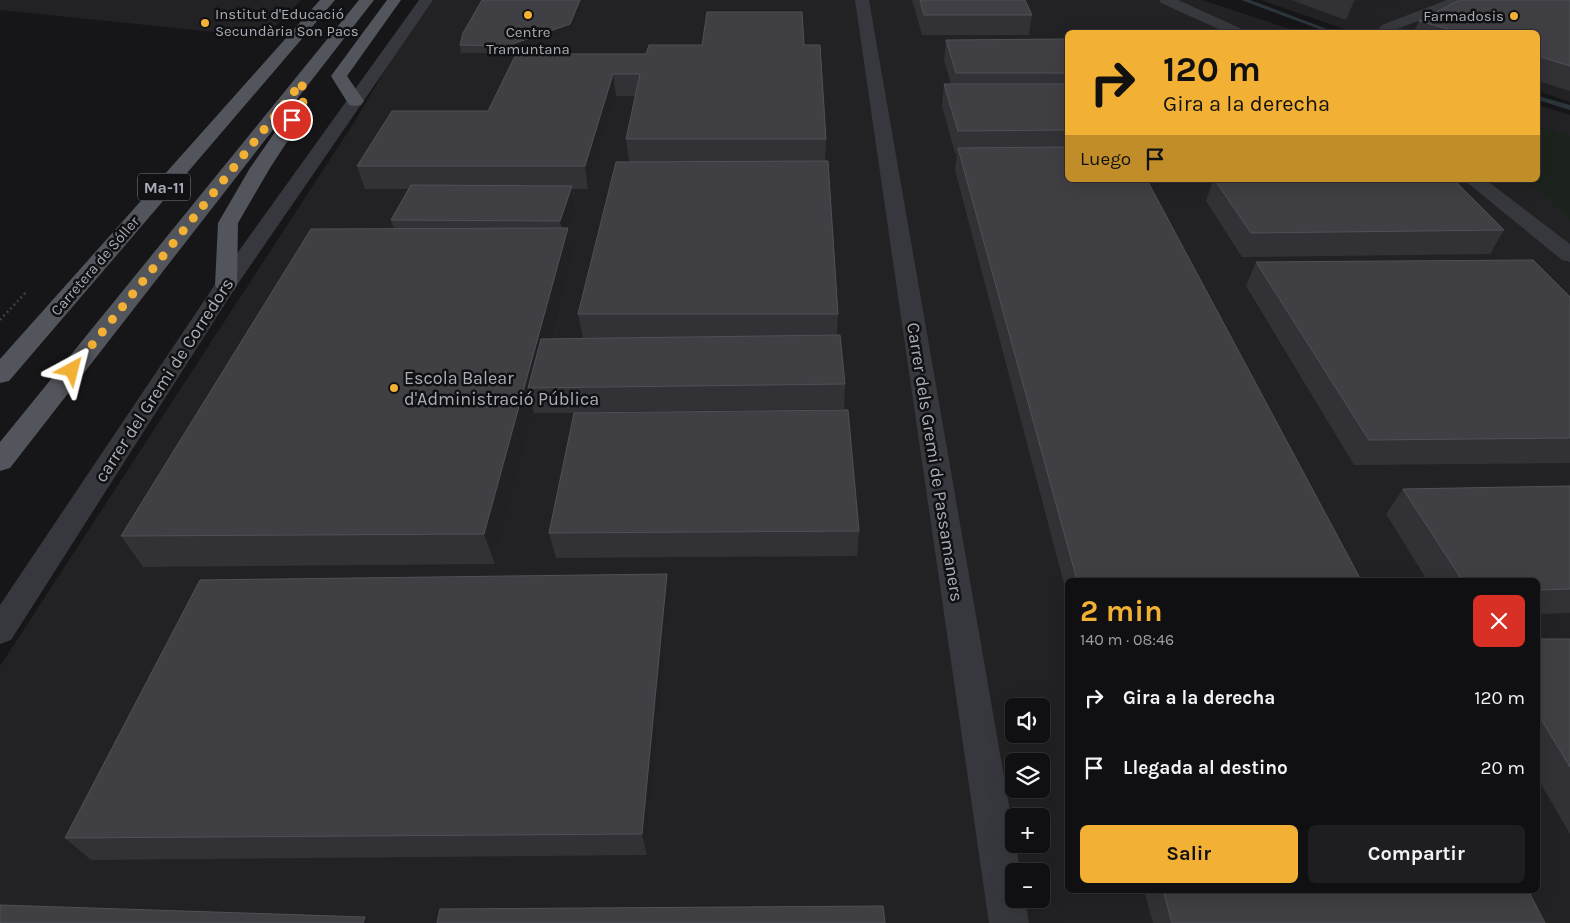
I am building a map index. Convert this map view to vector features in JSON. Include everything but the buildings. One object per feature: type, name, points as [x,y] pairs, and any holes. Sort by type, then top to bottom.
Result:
[{"type":"main road","name":"Carretera de Sóller","points":[[0,375],[328,0]]},
{"type":"main road","name":"Ma-11","points":[[0,462],[367,0]]},
{"type":"main road","points":[[355,101],[339,76],[394,0]]},
{"type":"main road","points":[[226,285],[228,224],[260,168],[303,105],[302,82]]},
{"type":"street","name":"carrer del Gremi de Corredors","points":[[0,631],[226,285],[426,0]]},
{"type":"street","name":"Carrer dels Gremi de Passamaners","points":[[862,0],[1009,923]]},
{"type":"street","points":[[1166,0],[1232,30]]},
{"type":"street","points":[[1387,28],[1460,0]]},
{"type":"street","points":[[1477,182],[1570,256]]},
{"type":"shaded area","name":"Institut d'Educació Secundària Son Pacs","points":[[0,0],[301,0],[264,37],[0,10]]},
{"type":"shaded area","points":[[426,0],[1202,0],[1293,30],[1065,30],[1065,182],[1540,182],[1540,106],[1570,115],[1570,923],[0,923],[0,666],[355,121]]},
{"type":"shaded area","points":[[1261,0],[1570,0],[1570,102],[1540,92],[1540,30],[1347,30]]},
{"type":"shaded area","points":[[1540,127],[1570,136],[1570,219],[1527,182],[1540,182]]},
{"type":"waterway","points":[[1244,0],[1326,30]]},
{"type":"waterway","points":[[1540,99],[1570,108]]},
{"type":"place","name":"Centre Tramuntana","points":[[528,15]]},
{"type":"place","name":"Farmadosis","points":[[1514,16]]},
{"type":"place","name":"Institut d'Educació Secundària Son Pacs","points":[[205,23]]},
{"type":"place","name":"Escola Balear d'Administració Pública","points":[[394,388]]},
{"type":"route","points":[[72,370],[302,82],[303,105],[292,120]]}]
